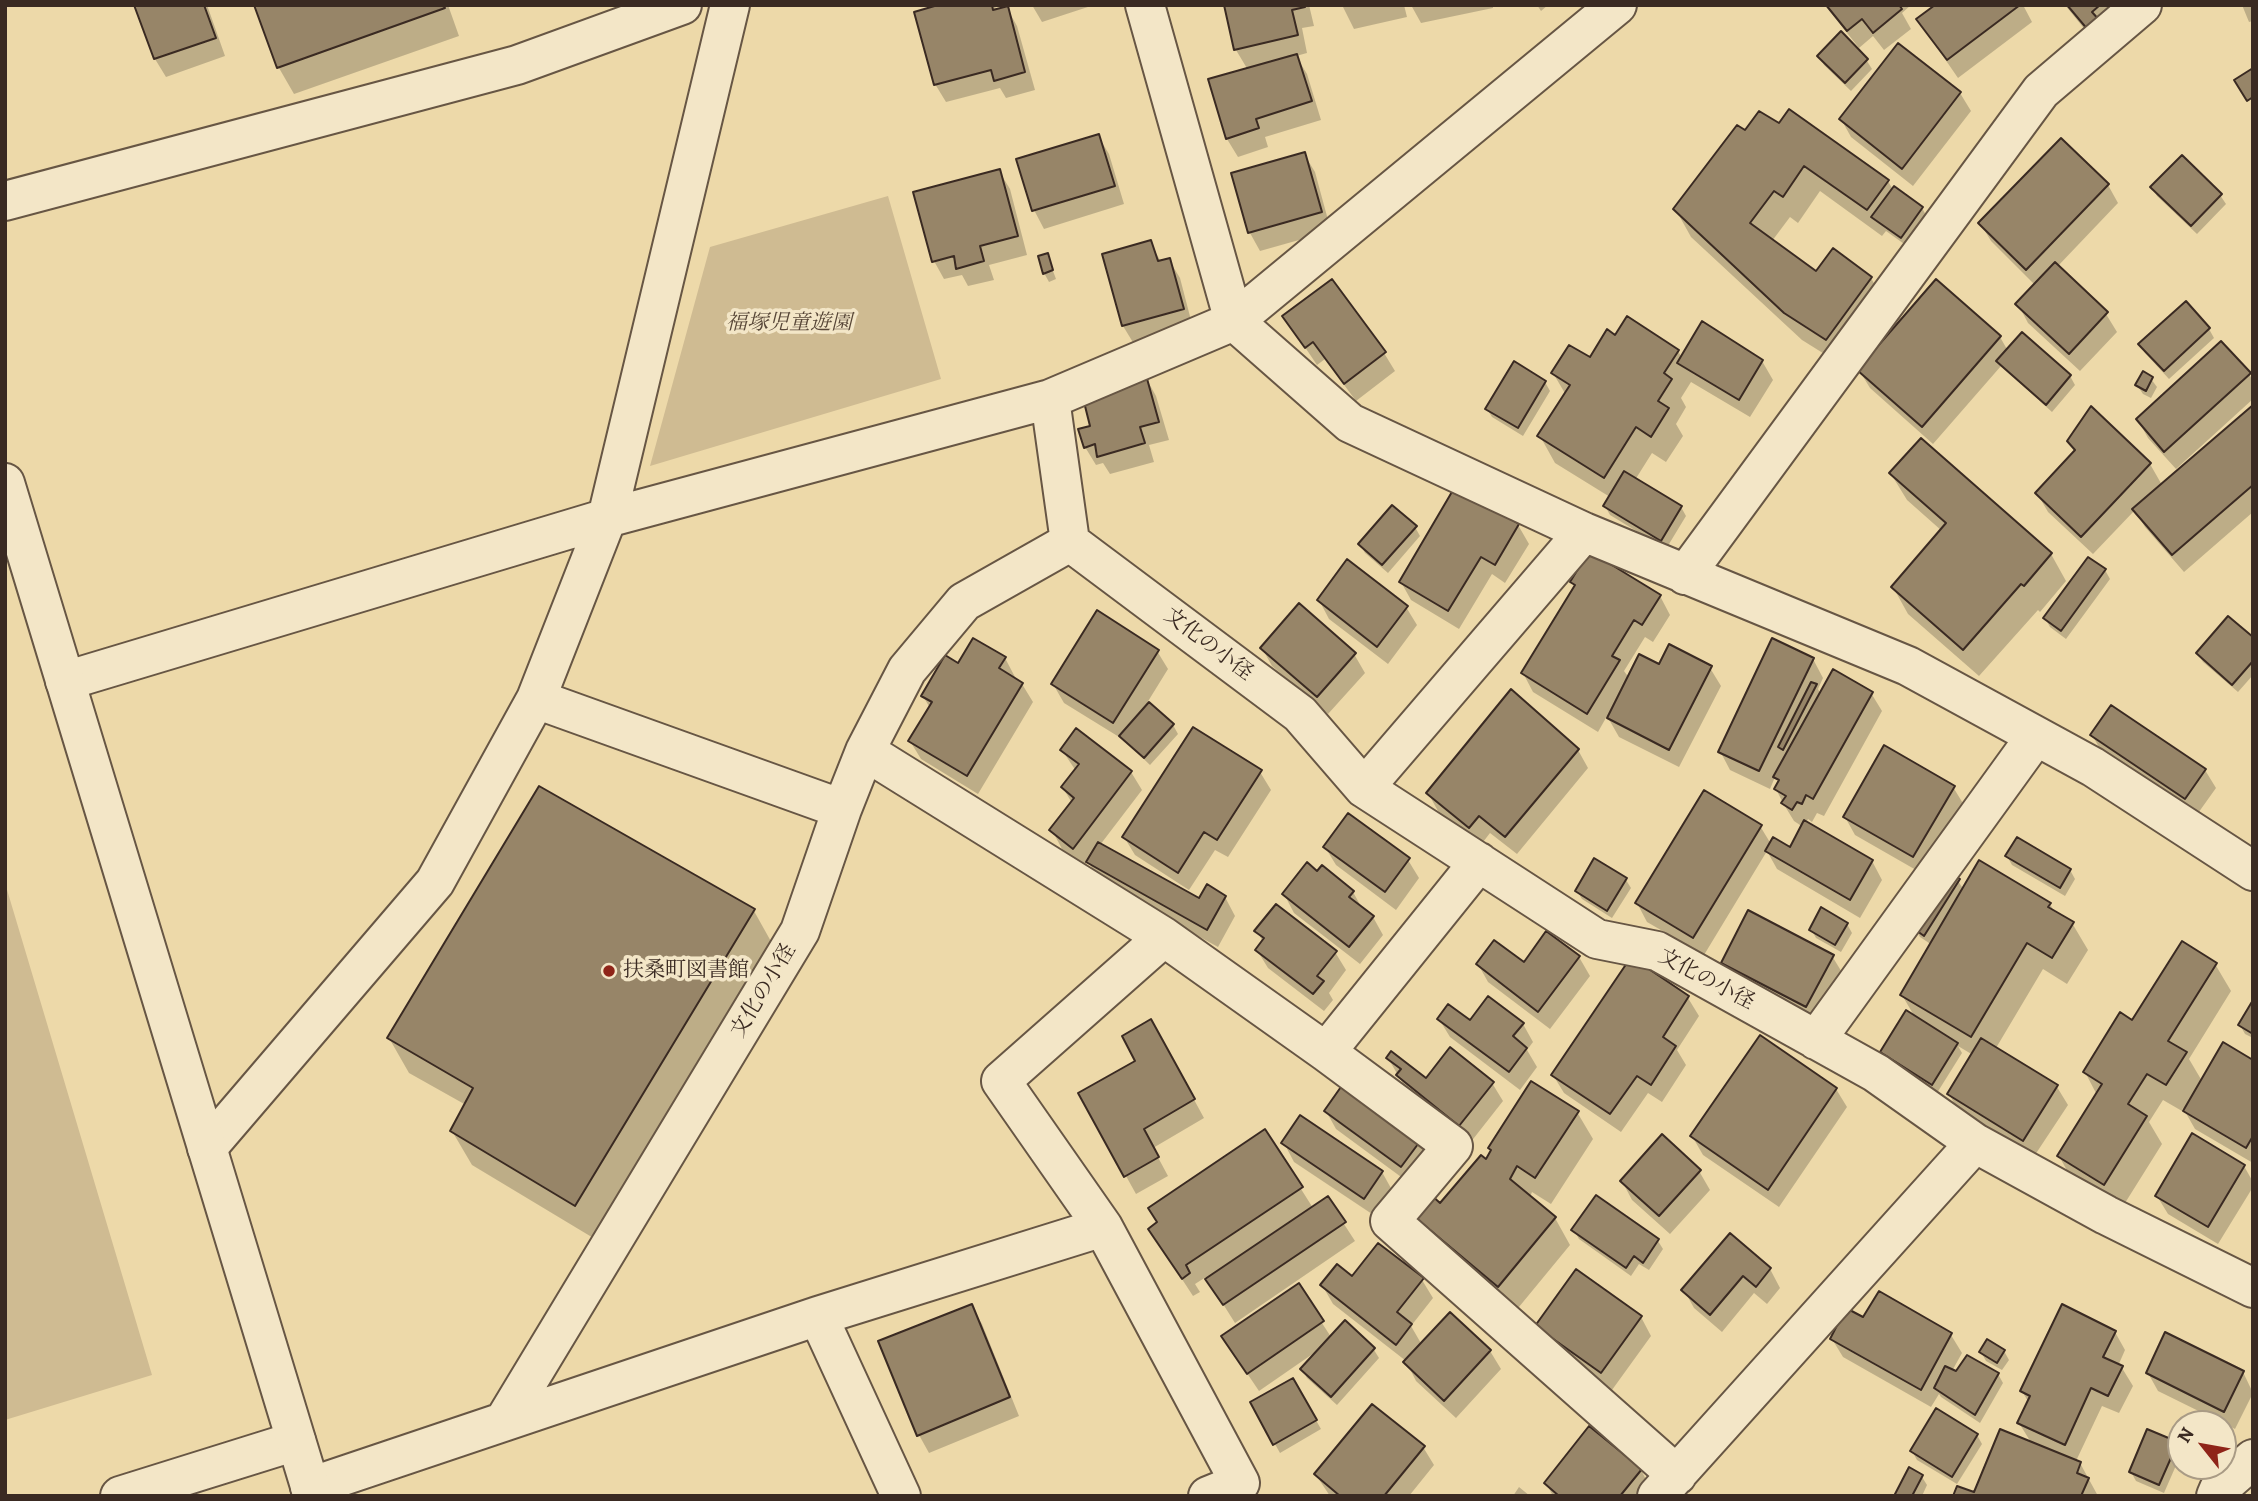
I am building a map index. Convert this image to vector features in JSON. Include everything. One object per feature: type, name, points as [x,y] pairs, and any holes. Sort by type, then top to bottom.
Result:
[{"type":"street","points":[[5,201],[517,65],[682,5]]},
{"type":"street","points":[[206,1148],[435,882],[536,699],[607,518],[730,5]]},
{"type":"street","points":[[1145,5],[1234,321],[1350,423],[1584,532],[1908,666],[2093,767],[2253,871]]},
{"type":"street","points":[[65,681],[607,518],[1050,399],[1234,321],[1617,5]]},
{"type":"street","points":[[1685,575],[2041,91],[2142,5]]},
{"type":"street","points":[[1050,399],[1070,542]]},
{"type":"street","points":[[5,483],[311,1492],[504,1421],[818,1316],[1103,1227]]},
{"type":"street","points":[[1364,788],[1584,532]]},
{"type":"street","name":"文化の小径","points":[[504,1421],[800,931],[865,751],[907,670],[964,602],[1070,542],[1300,714],[1364,788],[1597,939],[1657,951],[1876,1073],[1975,1143],[2106,1215],[2253,1288]]},
{"type":"street","points":[[536,699],[842,809]]},
{"type":"street","points":[[1816,1040],[2036,736]]},
{"type":"street","points":[[865,751],[1164,937],[1453,1146],[1390,1221],[1667,1485],[1975,1143]]},
{"type":"street","points":[[1326,1052],[1479,862]]},
{"type":"street","points":[[1164,937],[1001,1081],[1103,1227],[1237,1491]]},
{"type":"street","points":[[818,1316],[901,1496]]},
{"type":"street","points":[[120,1496],[296,1441]]},
{"type":"street","points":[[2216,1496],[2218,1489],[2253,1459]]},
{"type":"green space","name":"福塚児童遊園","points":[[888,196],[941,379],[650,466],[710,247]]},
{"type":"green space","points":[[5,883],[152,1375],[5,1420]]},
{"type":"building","points":[[134,5],[204,5],[216,38],[154,59]]},
{"type":"building","points":[[254,5],[443,5],[445,8],[277,68]]},
{"type":"building","points":[[938,5],[992,5],[993,10],[1008,6],[1025,72],[994,81],[991,70],[934,85],[914,12]]},
{"type":"building","points":[[1224,5],[1305,7],[1292,10],[1298,35],[1234,50]]},
{"type":"building","points":[[1826,5],[1899,5],[1902,9],[1873,33],[1862,19],[1847,31]]},
{"type":"building","points":[[1935,5],[2020,5],[1947,60],[1916,19]]},
{"type":"building","points":[[2067,5],[2100,5],[2092,12],[2100,21],[2088,30]]},
{"type":"building","points":[[1841,31],[1868,59],[1845,83],[1817,56]]},
{"type":"building","points":[[1898,43],[1961,92],[1902,169],[1839,119]]},
{"type":"building","points":[[1297,54],[1312,101],[1256,119],[1259,128],[1226,139],[1208,79]]},
{"type":"building","points":[[2253,68],[2253,97],[2247,101],[2234,80]]},
{"type":"building","points":[[1789,109],[1889,180],[1867,210],[1804,166],[1783,197],[1774,191],[1750,223],[1816,271],[1833,248],[1872,277],[1826,340],[1784,313],[1673,209],[1737,125],[1745,130],[1759,111],[1779,123]]},
{"type":"building","points":[[1099,134],[1115,186],[1032,211],[1016,159]]},
{"type":"building","points":[[2061,138],[2109,184],[2026,270],[1978,223]]},
{"type":"building","points":[[1305,152],[1322,212],[1248,233],[1231,173]]},
{"type":"building","points":[[2182,155],[2222,194],[2191,226],[2150,187]]},
{"type":"building","points":[[1000,169],[1018,236],[980,246],[984,261],[956,269],[954,256],[932,262],[913,192]]},
{"type":"building","points":[[1894,186],[1923,207],[1901,238],[1871,217]]},
{"type":"building","points":[[1151,240],[1158,261],[1170,258],[1184,309],[1122,326],[1102,254]]},
{"type":"building","points":[[1048,253],[1053,270],[1043,274],[1038,256]]},
{"type":"building","points":[[2055,262],[2108,312],[2069,354],[2015,304]]},
{"type":"building","points":[[1332,279],[1386,352],[1344,384],[1313,342],[1305,348],[1282,316]]},
{"type":"building","points":[[1936,279],[2001,336],[1922,427],[1857,370]]},
{"type":"building","points":[[2186,301],[2210,328],[2164,371],[2138,344]]},
{"type":"building","points":[[1627,316],[1679,350],[1664,373],[1672,379],[1658,401],[1669,408],[1651,437],[1636,427],[1604,478],[1537,436],[1570,385],[1551,373],[1569,345],[1590,357],[1607,329],[1615,335]]},
{"type":"building","points":[[1702,321],[1763,360],[1739,400],[1677,363]]},
{"type":"building","points":[[2022,332],[2071,375],[2046,405],[1996,361]]},
{"type":"building","points":[[2221,341],[2251,373],[2164,452],[2136,419]]},
{"type":"building","points":[[1514,361],[1546,381],[1518,428],[1485,409]]},
{"type":"building","points":[[2143,371],[2153,377],[2146,391],[2135,385]]},
{"type":"building","points":[[1146,375],[1159,422],[1140,427],[1145,443],[1097,457],[1095,444],[1084,448],[1078,429],[1090,426],[1082,394]]},
{"type":"building","points":[[2253,405],[2253,485],[2172,555],[2132,509]]},
{"type":"building","points":[[2091,406],[2151,463],[2081,537],[2035,493],[2075,450],[2067,441]]},
{"type":"building","points":[[1921,438],[2052,553],[1963,650],[1891,587],[1946,523],[1889,473]]},
{"type":"building","points":[[1624,471],[1682,506],[1661,541],[1603,506]]},
{"type":"building","points":[[1456,485],[1519,524],[1495,565],[1481,557],[1448,611],[1399,582]]},
{"type":"building","points":[[1392,505],[1417,526],[1382,565],[1358,544]]},
{"type":"building","points":[[1589,551],[1661,595],[1642,625],[1634,620],[1612,656],[1620,660],[1587,714],[1521,673],[1575,585],[1570,582]]},
{"type":"building","points":[[2088,557],[2106,569],[2061,631],[2043,618]]},
{"type":"building","points":[[1347,559],[1408,606],[1377,647],[1317,600]]},
{"type":"building","points":[[1299,603],[1356,653],[1317,697],[1260,648]]},
{"type":"building","points":[[1097,610],[1159,650],[1113,723],[1051,684]]},
{"type":"building","points":[[2228,616],[2253,637],[2253,661],[2232,685],[2196,653]]},
{"type":"building","points":[[973,638],[1006,657],[999,668],[1023,683],[967,776],[908,741],[932,702],[921,696],[945,655],[958,663]]},
{"type":"building","points":[[1772,638],[1814,658],[1759,771],[1718,752]]},
{"type":"building","points":[[1669,644],[1712,666],[1669,750],[1607,718],[1639,654],[1659,664]]},
{"type":"building","points":[[1833,669],[1873,692],[1813,799],[1806,795],[1802,804],[1797,802],[1792,810],[1781,803],[1786,796],[1774,789],[1779,780],[1773,777]]},
{"type":"building","points":[[1811,682],[1817,684],[1783,750],[1778,747]]},
{"type":"building","points":[[1511,689],[1579,749],[1505,837],[1479,816],[1469,828],[1426,793]]},
{"type":"building","points":[[1149,702],[1174,724],[1144,758],[1119,736]]},
{"type":"building","points":[[2111,705],[2206,769],[2185,799],[2090,735]]},
{"type":"building","points":[[1193,727],[1262,770],[1217,840],[1204,832],[1178,873],[1122,837]]},
{"type":"building","points":[[1076,728],[1132,771],[1073,849],[1049,830],[1074,798],[1061,787],[1079,764],[1060,750]]},
{"type":"building","points":[[1884,745],[1955,786],[1913,857],[1843,817]]},
{"type":"building","points":[[539,786],[755,909],[575,1206],[450,1131],[473,1088],[387,1038]]},
{"type":"building","points":[[1704,790],[1762,825],[1693,938],[1635,903]]},
{"type":"building","points":[[1348,813],[1410,858],[1385,892],[1323,847]]},
{"type":"building","points":[[1804,820],[1873,860],[1850,900],[1765,851],[1773,837],[1790,847]]},
{"type":"building","points":[[2017,837],[2071,869],[2060,888],[2005,856]]},
{"type":"building","points":[[1098,842],[1199,898],[1207,884],[1226,896],[1207,930],[1086,862]]},
{"type":"building","points":[[1594,858],[1627,878],[1607,911],[1575,891]]},
{"type":"building","points":[[1979,860],[2051,903],[2048,907],[2074,922],[2052,958],[2027,943],[1971,1037],[1900,995]]},
{"type":"building","points":[[1307,862],[1317,871],[1322,865],[1354,891],[1349,897],[1374,916],[1349,947],[1282,894]]},
{"type":"building","points":[[1948,872],[1960,879],[1924,936],[1913,928]]},
{"type":"building","points":[[1276,904],[1337,951],[1317,976],[1324,981],[1313,994],[1255,950],[1264,938],[1254,931]]},
{"type":"building","points":[[1821,907],[1848,923],[1835,945],[1809,930]]},
{"type":"building","points":[[1748,910],[1834,955],[1806,1007],[1721,963]]},
{"type":"building","points":[[1546,931],[1580,956],[1538,1012],[1476,964],[1494,940],[1524,962]]},
{"type":"building","points":[[2182,941],[2217,963],[2168,1041],[2187,1052],[2166,1085],[2147,1074],[2128,1104],[2147,1116],[2104,1185],[2057,1156],[2102,1084],[2083,1072],[2120,1012],[2132,1020]]},
{"type":"building","points":[[1631,957],[1689,996],[1663,1037],[1676,1046],[1651,1085],[1637,1076],[1610,1114],[1551,1075]]},
{"type":"building","points":[[1488,996],[1524,1023],[1513,1036],[1527,1048],[1509,1072],[1437,1019],[1448,1004],[1470,1020]]},
{"type":"building","points":[[2253,1000],[2253,1034],[2238,1025]]},
{"type":"building","points":[[1906,1010],[1958,1043],[1932,1085],[1880,1052]]},
{"type":"building","points":[[1151,1019],[1195,1099],[1144,1129],[1159,1157],[1124,1177],[1078,1093],[1135,1061],[1122,1036]]},
{"type":"building","points":[[1760,1035],[1837,1088],[1768,1190],[1690,1136]]},
{"type":"building","points":[[1981,1038],[2058,1085],[2023,1141],[1947,1094]]},
{"type":"building","points":[[2223,1042],[2253,1060],[2253,1136],[2246,1148],[2183,1111]]},
{"type":"building","points":[[1450,1047],[1494,1082],[1459,1126],[1396,1075],[1401,1069],[1386,1058],[1391,1051],[1426,1078]]},
{"type":"building","points":[[1531,1081],[1579,1111],[1535,1178],[1517,1166],[1510,1179],[1556,1217],[1498,1287],[1412,1215],[1430,1194],[1440,1203],[1481,1155],[1486,1159],[1491,1150],[1488,1148]]},
{"type":"building","points":[[1343,1084],[1421,1140],[1401,1167],[1324,1111]]},
{"type":"building","points":[[1300,1115],[1383,1171],[1364,1199],[1281,1143]]},
{"type":"building","points":[[1265,1129],[1303,1187],[1186,1265],[1190,1273],[1182,1279],[1148,1229],[1157,1222],[1148,1208]]},
{"type":"building","points":[[2192,1133],[2245,1165],[2208,1227],[2155,1196]]},
{"type":"building","points":[[1662,1134],[1701,1170],[1659,1216],[1620,1181]]},
{"type":"building","points":[[1596,1195],[1659,1239],[1643,1263],[1634,1256],[1626,1268],[1571,1230]]},
{"type":"building","points":[[1328,1196],[1346,1222],[1223,1305],[1205,1279]]},
{"type":"building","points":[[1730,1233],[1771,1268],[1756,1287],[1743,1276],[1710,1315],[1681,1290]]},
{"type":"building","points":[[1378,1243],[1424,1278],[1397,1312],[1412,1324],[1396,1345],[1320,1285],[1337,1264],[1352,1276]]},
{"type":"building","points":[[1576,1269],[1642,1316],[1601,1373],[1535,1326]]},
{"type":"building","points":[[1299,1283],[1324,1321],[1247,1374],[1221,1336]]},
{"type":"building","points":[[1879,1291],[1952,1333],[1921,1390],[1830,1339],[1846,1308],[1863,1317]]},
{"type":"building","points":[[972,1304],[1010,1397],[917,1436],[878,1341]]},
{"type":"building","points":[[2062,1304],[2116,1331],[2103,1357],[2123,1366],[2108,1396],[2091,1388],[2065,1445],[2017,1423],[2030,1396],[2020,1391]]},
{"type":"building","points":[[1450,1312],[1491,1350],[1444,1401],[1403,1362]]},
{"type":"building","points":[[1345,1320],[1375,1348],[1331,1397],[1300,1369]]},
{"type":"building","points":[[2165,1332],[2244,1371],[2225,1410],[2220,1410],[2146,1373]]},
{"type":"building","points":[[1987,1339],[2005,1350],[1997,1363],[1979,1352]]},
{"type":"building","points":[[1967,1355],[1999,1373],[1975,1415],[1934,1388],[1945,1366],[1956,1371]]},
{"type":"building","points":[[1293,1378],[1317,1420],[1273,1445],[1250,1402]]},
{"type":"building","points":[[1372,1404],[1425,1446],[1384,1496],[1340,1496],[1314,1474]]},
{"type":"building","points":[[1936,1408],[1978,1434],[1952,1477],[1910,1451]]},
{"type":"building","points":[[1589,1426],[1642,1469],[1620,1496],[1559,1496],[1544,1483]]},
{"type":"building","points":[[2000,1429],[2081,1462],[2077,1473],[2089,1478],[2081,1496],[1953,1496],[1957,1486],[1974,1492]]},
{"type":"building","points":[[2147,1429],[2167,1437],[2167,1467],[2159,1485],[2129,1472]]},
{"type":"building","points":[[1909,1467],[1923,1475],[1912,1496],[1894,1496]]},
{"type":"place","name":"扶桑町図書館","points":[[609,971]]}]
